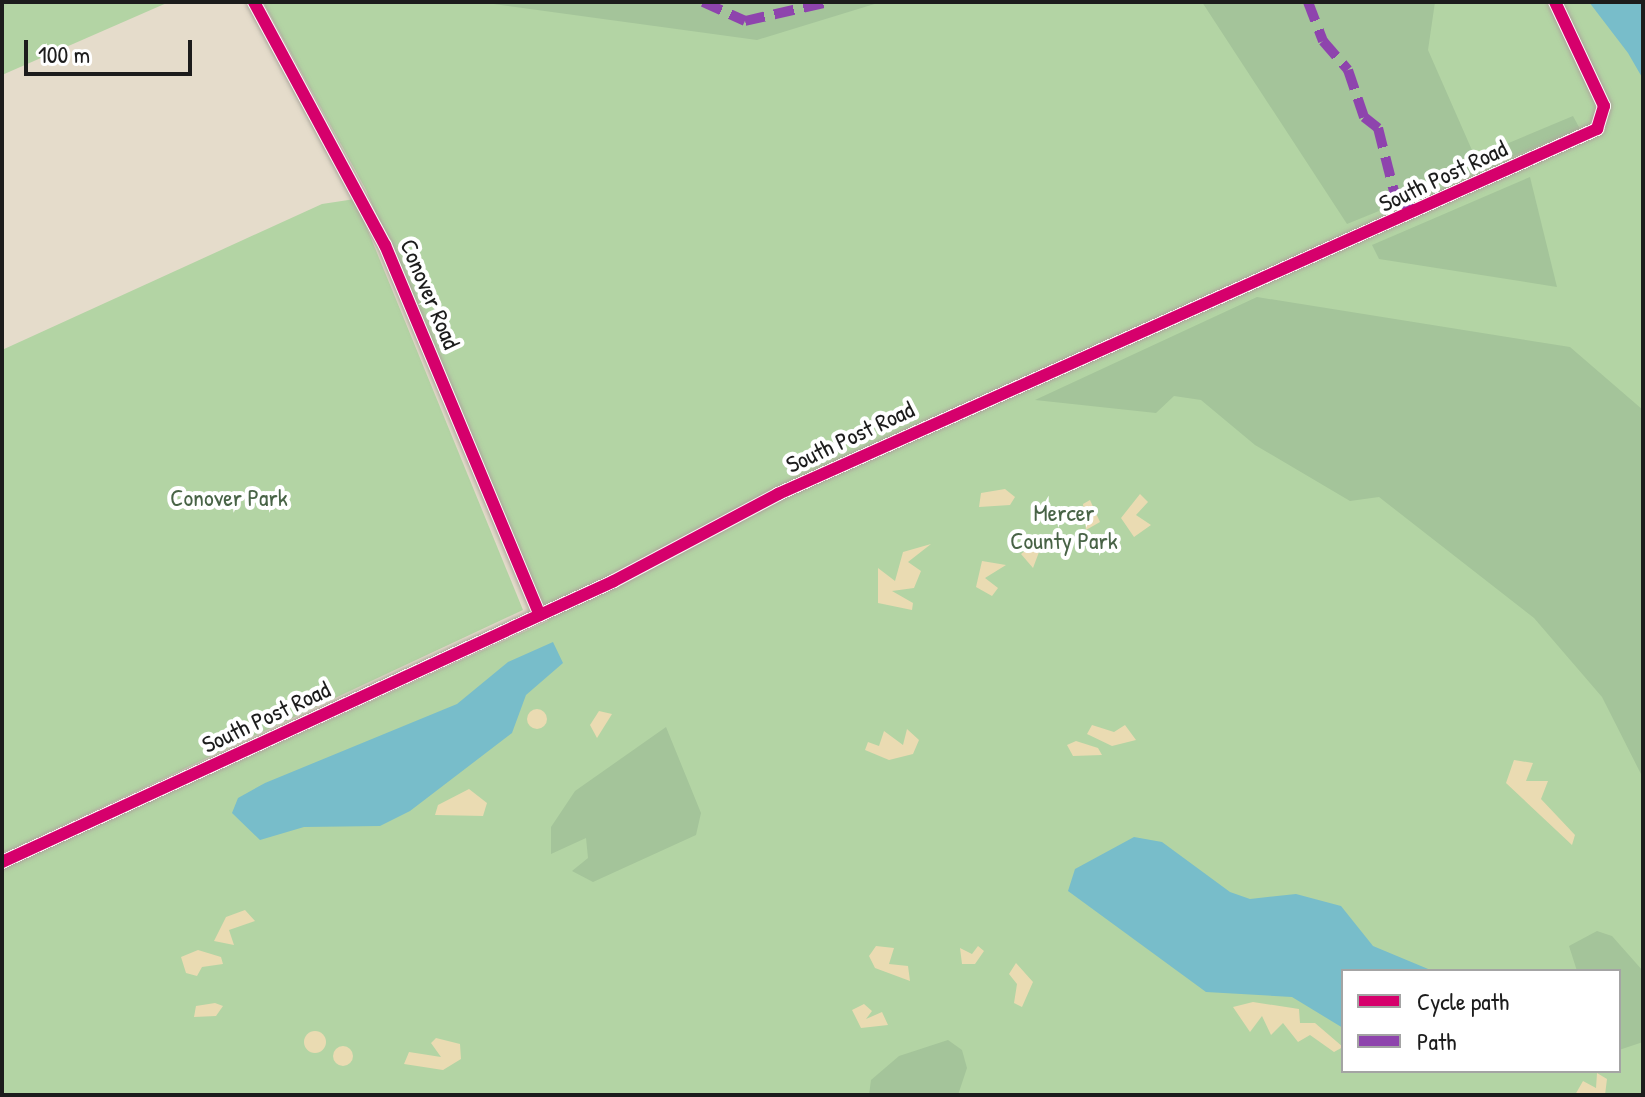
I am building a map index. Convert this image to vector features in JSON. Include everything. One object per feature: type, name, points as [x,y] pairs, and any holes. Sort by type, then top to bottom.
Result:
[{"type":"street","name":"Conover Road","points":[[254,2],[385,245],[540,615]]},
{"type":"street","name":"South Post Road","points":[[2,862],[540,615],[820,475],[1597,129],[1604,106],[1555,2]]},
{"type":"green space","points":[[2,2],[169,2],[2,75]]},
{"type":"green space","name":"Mercer County Park","points":[[263,2],[1643,2],[1643,1095],[2,1095],[2,869],[548,621],[366,190]]},
{"type":"green space","points":[[479,2],[881,2],[757,40]]},
{"type":"green space","points":[[1202,2],[1435,2],[1428,50],[1475,157],[1573,116],[1580,129],[1347,224]]},
{"type":"green space","points":[[1530,177],[1557,287],[1379,259],[1372,245]]},
{"type":"green space","name":"Conover Park","points":[[355,199],[523,610],[2,854],[2,350],[322,204]]},
{"type":"green space","points":[[1257,297],[1570,347],[1643,410],[1643,778],[1602,697],[1534,618],[1379,497],[1350,501],[1255,445],[1201,400],[1174,396],[1156,413],[1035,400]]},
{"type":"green space","points":[[666,727],[701,813],[696,835],[593,882],[572,871],[588,858],[586,838],[551,854],[551,827],[575,791]]},
{"type":"green space","points":[[1597,931],[1612,936],[1643,971],[1643,1042],[1621,1049],[1621,969],[1576,969],[1569,946]]},
{"type":"green space","points":[[948,1040],[962,1050],[967,1068],[958,1095],[869,1095],[871,1080],[899,1056]]},
{"type":"sand","points":[[1005,489],[1015,497],[1010,505],[979,507],[981,493]]},
{"type":"sand","points":[[1140,494],[1148,502],[1136,515],[1151,525],[1134,537],[1121,518]]},
{"type":"sand","points":[[1090,500],[1100,522],[1086,530],[1083,504]]},
{"type":"sand","points":[[1038,541],[1056,551],[1039,552],[1033,568],[1021,554]]},
{"type":"sand","points":[[931,544],[908,562],[921,571],[914,588],[892,591],[913,603],[912,610],[878,603],[878,568],[895,581],[903,552]]},
{"type":"sand","points":[[982,561],[1006,565],[985,578],[998,588],[992,596],[976,587]]},
{"type":"sand","points":[[537,709],[544,712],[547,719],[544,726],[537,729],[530,726],[527,719],[530,712]]},
{"type":"sand","points":[[599,711],[612,714],[597,738],[590,725]]},
{"type":"sand","points":[[1092,725],[1114,732],[1125,725],[1136,740],[1112,746],[1087,734]]},
{"type":"sand","points":[[907,729],[919,740],[913,754],[889,760],[865,750],[868,742],[879,746],[884,731],[903,745]]},
{"type":"sand","points":[[1076,741],[1098,748],[1102,755],[1073,756],[1067,745]]},
{"type":"sand","points":[[1514,760],[1533,763],[1526,781],[1548,781],[1541,799],[1575,835],[1572,845],[1506,783]]},
{"type":"sand","points":[[469,789],[487,803],[483,816],[435,815],[438,805]]},
{"type":"sand","points":[[245,910],[255,921],[229,930],[234,945],[214,941],[226,917]]},
{"type":"sand","points":[[876,946],[894,948],[889,964],[908,966],[910,981],[875,968],[869,956]]},
{"type":"sand","points":[[978,946],[984,951],[975,964],[962,964],[960,948],[972,954]]},
{"type":"sand","points":[[198,950],[221,957],[223,964],[202,967],[197,976],[186,973],[181,957]]},
{"type":"sand","points":[[1016,963],[1033,982],[1022,1007],[1014,1003],[1017,984],[1009,974]]},
{"type":"sand","points":[[1253,1002],[1299,1009],[1300,1023],[1315,1023],[1341,1048],[1334,1052],[1310,1035],[1298,1042],[1283,1023],[1271,1035],[1262,1016],[1250,1032],[1233,1007]]},
{"type":"sand","points":[[215,1003],[223,1006],[216,1016],[194,1017],[196,1006]]},
{"type":"sand","points":[[864,1004],[872,1011],[866,1019],[882,1012],[888,1025],[861,1028],[852,1010]]},
{"type":"sand","points":[[311,1031],[319,1031],[326,1042],[319,1053],[311,1053],[304,1046],[304,1038]]},
{"type":"sand","points":[[436,1038],[460,1044],[461,1059],[443,1070],[404,1064],[409,1052],[441,1057],[431,1043]]},
{"type":"sand","points":[[339,1046],[347,1046],[353,1056],[347,1066],[339,1066],[333,1060],[333,1052]]},
{"type":"sand","points":[[1597,1073],[1607,1079],[1605,1095],[1575,1095],[1583,1081],[1596,1088]]},
{"type":"water","points":[[1589,2],[1643,2],[1643,79],[1628,53]]},
{"type":"water","points":[[553,642],[563,663],[526,695],[512,733],[410,811],[380,826],[304,827],[260,840],[232,813],[238,798],[265,783],[457,704],[508,662]]},
{"type":"water","points":[[1134,837],[1162,842],[1230,892],[1250,899],[1296,894],[1341,906],[1373,946],[1428,969],[1341,969],[1341,1027],[1292,997],[1206,992],[1068,891],[1075,869]]},
{"type":"marked path","points":[[703,2],[745,21],[828,2]]},
{"type":"marked path","points":[[1308,2],[1323,41],[1348,70],[1364,117],[1378,128],[1396,199],[1417,212]]},
{"type":"cycle path","points":[[254,2],[385,245],[540,615]]},
{"type":"cycle path","points":[[2,862],[614,581],[778,494],[1597,129],[1604,106],[1555,2]]}]
